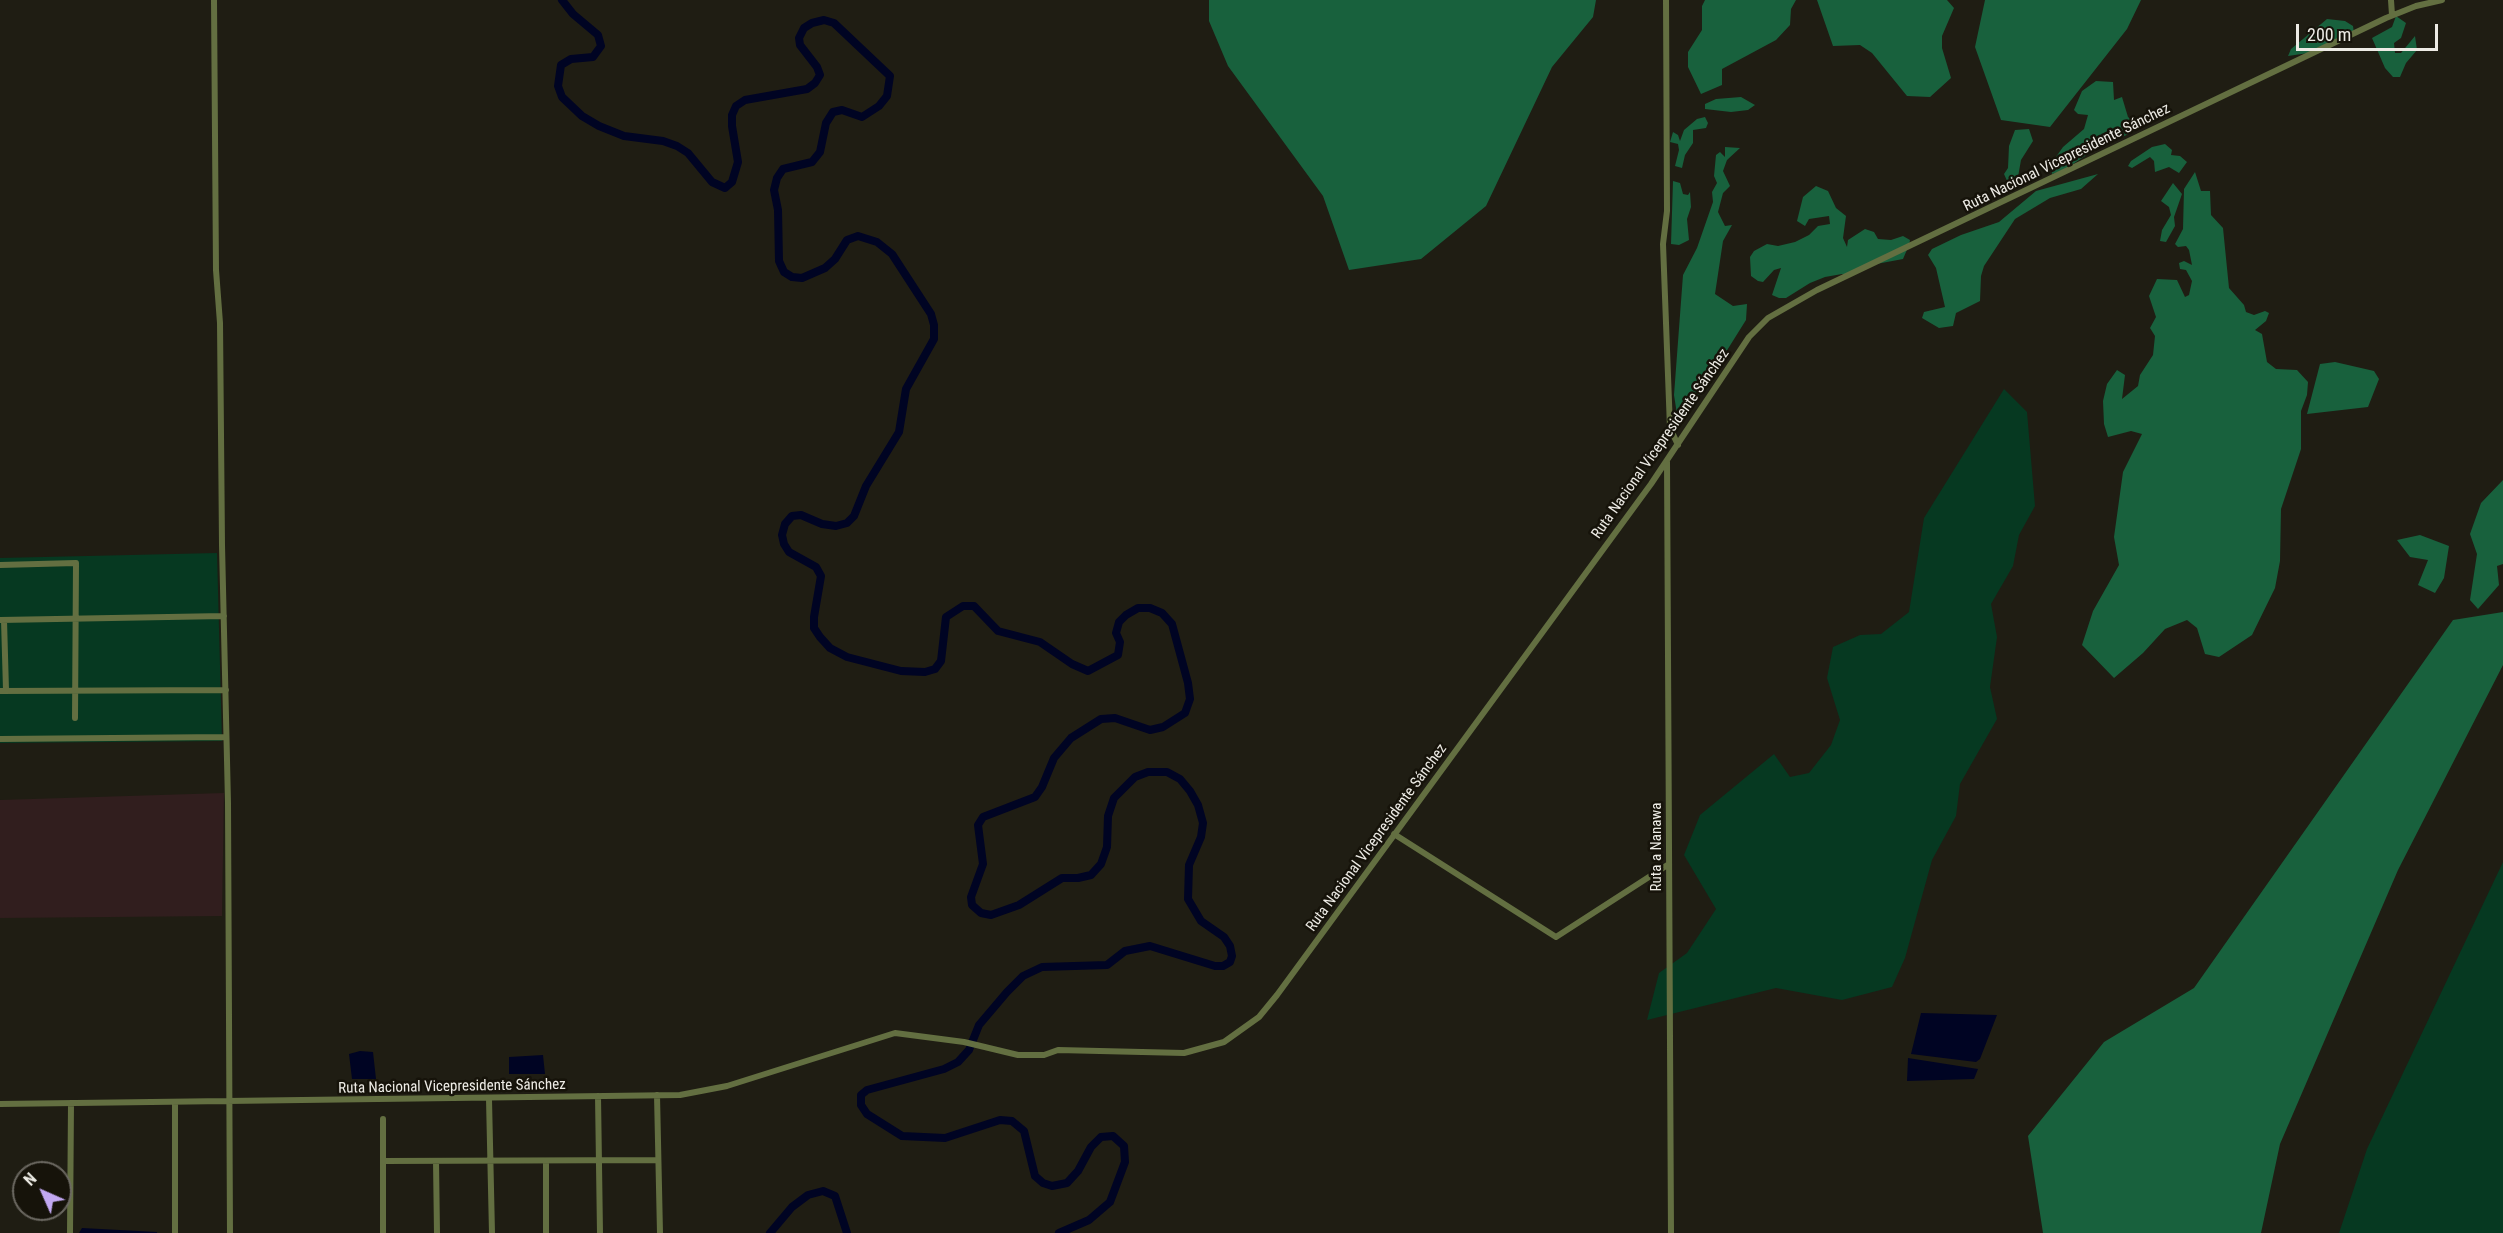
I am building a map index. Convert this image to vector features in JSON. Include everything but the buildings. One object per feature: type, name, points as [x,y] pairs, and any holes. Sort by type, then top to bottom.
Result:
[{"type":"street","points":[[214,0],[216,270],[220,323],[225,737],[228,803],[230,1233]]},
{"type":"street","points":[[1666,0],[1667,211],[1663,244],[1670,428],[1678,445]]},
{"type":"street","points":[[2391,0],[2392,15]]},
{"type":"street","name":"Ruta Nacional Vicepresidente Sánchez","points":[[0,1104],[681,1095],[727,1086],[895,1033],[964,1042],[1018,1055],[1044,1055],[1058,1050],[1184,1053],[1224,1042],[1259,1017],[1277,995],[1651,484],[1749,337],[1781,310],[2392,15],[2442,0]]},
{"type":"street","name":"Ruta a Nanawa","points":[[1667,461],[1671,1233]]},
{"type":"street","points":[[1651,484],[1660,483],[1666,489]]},
{"type":"street","points":[[0,565],[76,564],[75,718]]},
{"type":"street","points":[[224,616],[2,620],[3,691],[226,690]]},
{"type":"street","points":[[0,739],[225,737]]},
{"type":"street","points":[[1394,834],[1556,937],[1669,864]]},
{"type":"street","points":[[657,1095],[660,1233]]},
{"type":"street","points":[[598,1096],[600,1233]]},
{"type":"street","points":[[489,1099],[492,1233]]},
{"type":"street","points":[[175,1102],[176,1233]]},
{"type":"street","points":[[70,1233],[71,1103]]},
{"type":"street","points":[[383,1119],[383,1233]]},
{"type":"street","points":[[384,1161],[658,1160]]},
{"type":"street","points":[[436,1161],[437,1233]]},
{"type":"street","points":[[546,1161],[546,1233]]},
{"type":"shaded area","points":[[224,793],[222,916],[0,918],[0,800]]},
{"type":"green space","points":[[1209,0],[1596,0],[1593,17],[1552,67],[1486,206],[1421,259],[1349,270],[1323,196],[1228,66],[1209,21]]},
{"type":"green space","points":[[1705,0],[1796,0],[1791,9],[1790,25],[1776,40],[1722,69],[1722,85],[1701,94],[1688,67],[1688,52],[1702,30],[1702,6]]},
{"type":"green space","points":[[1817,0],[1947,0],[1954,8],[1942,36],[1942,48],[1951,78],[1930,97],[1907,96],[1872,53],[1860,45],[1833,46]]},
{"type":"green space","points":[[1985,0],[2141,0],[2127,29],[2050,127],[2001,120],[1975,47]]},
{"type":"green space","points":[[2396,16],[2406,23],[2401,38],[2394,43],[2395,53],[2401,53],[2415,36],[2417,50],[2406,63],[2400,77],[2393,77],[2385,68],[2372,38],[2392,27]]},
{"type":"green space","points":[[2327,19],[2345,21],[2353,26],[2354,33],[2315,52],[2288,56],[2291,49]]},
{"type":"green space","points":[[2096,81],[2113,82],[2114,100],[2122,97],[2128,117],[2136,124],[2133,132],[2122,137],[2105,137],[2085,156],[2064,170],[2052,174],[2051,164],[2063,147],[2084,129],[2088,115],[2078,114],[2074,110],[2082,91]]},
{"type":"green space","points":[[1741,97],[1755,105],[1748,110],[1731,112],[1705,109],[1705,104],[1716,99]]},
{"type":"green space","points":[[1705,117],[1708,123],[1706,128],[1693,130],[1693,143],[1685,155],[1682,168],[1675,166],[1679,150],[1678,144],[1670,142],[1673,132],[1678,135],[1680,141],[1684,130],[1697,119]]},
{"type":"green space","points":[[2029,129],[2033,141],[2021,160],[2018,177],[2008,183],[2004,174],[2008,168],[2009,146],[2015,130]]},
{"type":"green space","points":[[2165,144],[2172,150],[2171,155],[2180,156],[2187,162],[2179,173],[2169,167],[2155,172],[2154,161],[2150,157],[2132,168],[2128,166],[2131,161],[2152,147]]},
{"type":"green space","points":[[1725,147],[1740,148],[1727,160],[1723,171],[1730,186],[1723,193],[1718,212],[1725,226],[1732,225],[1723,241],[1715,294],[1733,306],[1747,304],[1746,320],[1679,427],[1674,395],[1683,275],[1697,248],[1713,202],[1712,192],[1717,183],[1714,176],[1716,155],[1720,152],[1725,157]]},
{"type":"green space","points":[[2195,172],[2201,191],[2210,191],[2211,215],[2223,228],[2229,288],[2244,305],[2246,312],[2254,315],[2265,311],[2269,313],[2266,321],[2255,330],[2262,334],[2267,362],[2276,369],[2297,370],[2308,382],[2307,395],[2301,411],[2301,449],[2281,509],[2280,561],[2275,588],[2252,635],[2219,657],[2205,654],[2197,628],[2187,620],[2165,629],[2143,653],[2114,678],[2082,645],[2093,611],[2119,565],[2114,537],[2123,472],[2142,434],[2131,431],[2108,437],[2104,424],[2103,401],[2107,384],[2117,370],[2125,375],[2122,399],[2138,386],[2140,375],[2153,355],[2155,336],[2150,328],[2156,317],[2149,296],[2157,279],[2177,280],[2185,297],[2189,295],[2192,281],[2186,270],[2180,269],[2179,263],[2184,261],[2192,265],[2189,250],[2186,246],[2178,247],[2175,244],[2183,229],[2184,189]]},
{"type":"green space","points":[[2098,174],[2081,189],[2050,198],[2015,219],[1984,266],[1981,276],[1980,301],[1956,313],[1953,326],[1939,328],[1922,318],[1924,312],[1945,307],[1936,268],[1928,255],[1932,249],[1961,235],[1999,222],[2036,191]]},
{"type":"green space","points":[[1673,181],[1680,183],[1683,194],[1688,195],[1690,192],[1691,207],[1687,219],[1689,240],[1679,245],[1671,244]]},
{"type":"green space","points":[[2173,183],[2182,194],[2174,217],[2175,226],[2166,242],[2160,241],[2162,230],[2171,215],[2169,207],[2161,201]]},
{"type":"green space","points":[[1816,186],[1828,191],[1836,208],[1846,216],[1843,238],[1847,247],[1848,240],[1865,229],[1874,232],[1878,239],[1891,240],[1903,236],[1910,240],[1909,245],[1903,259],[1871,265],[1849,276],[1842,274],[1825,277],[1810,283],[1786,298],[1779,298],[1772,295],[1781,268],[1774,270],[1763,282],[1758,281],[1751,276],[1750,257],[1754,251],[1767,244],[1778,246],[1795,242],[1809,235],[1818,226],[1830,224],[1829,216],[1809,219],[1805,226],[1797,221],[1803,197]]},
{"type":"green space","points":[[2335,362],[2374,371],[2379,379],[2368,407],[2307,414],[2320,364]]},
{"type":"green space","points":[[2004,389],[2027,412],[2035,506],[2019,535],[2013,566],[1991,604],[1997,637],[1990,687],[1997,719],[1960,784],[1956,816],[1932,860],[1905,958],[1892,987],[1842,1000],[1776,988],[1647,1020],[1659,973],[1687,953],[1716,909],[1684,855],[1700,815],[1774,754],[1790,777],[1809,773],[1831,745],[1840,720],[1827,678],[1833,647],[1860,635],[1881,634],[1909,612],[1924,518]]},
{"type":"green space","points":[[2503,480],[2503,564],[2497,566],[2499,585],[2478,609],[2470,600],[2477,554],[2470,534],[2481,503]]},
{"type":"green space","points":[[2420,535],[2449,546],[2444,578],[2435,593],[2418,585],[2428,560],[2410,557],[2397,540]]},
{"type":"green space","points":[[217,553],[222,741],[0,743],[0,558]]},
{"type":"green space","points":[[2503,612],[2503,665],[2398,870],[2280,1144],[2261,1233],[2043,1233],[2028,1136],[2104,1042],[2194,988],[2453,620]]},
{"type":"green space","points":[[2503,862],[2503,1233],[2339,1233],[2367,1149]]},
{"type":"water","points":[[1921,1013],[1997,1015],[1980,1059],[1976,1062],[1911,1054]]},
{"type":"water","points":[[360,1051],[373,1052],[376,1079],[352,1079],[349,1054]]},
{"type":"water","points":[[543,1055],[545,1074],[509,1074],[509,1057]]},
{"type":"water","points":[[1908,1058],[1978,1069],[1974,1079],[1907,1081]]},
{"type":"water","points":[[82,1228],[157,1232],[157,1233],[79,1233]]},
{"type":"waterway","points":[[562,0],[573,14],[598,35],[601,46],[593,57],[571,59],[561,65],[558,86],[562,97],[582,116],[599,126],[624,136],[663,141],[677,146],[688,153],[712,182],[725,188],[732,182],[738,162],[732,126],[732,115],[736,106],[745,100],[807,89],[820,75],[817,67],[800,45],[799,38],[804,28],[824,20],[834,23],[890,76],[887,96],[879,106],[862,117],[842,110],[833,112],[826,123],[820,152],[812,162],[783,169],[777,178],[774,190],[778,210],[779,261],[784,272],[792,277],[802,278],[825,268],[835,259],[847,240],[858,236],[877,242],[892,254],[931,314],[934,325],[934,339],[906,389],[899,432],[866,486],[854,516],[847,523],[836,526],[822,524],[801,515],[792,516],[785,524],[782,535],[789,552],[816,567],[821,576],[814,628],[830,648],[847,657],[901,671],[925,672],[935,669],[941,661],[946,617],[963,606],[974,606],[998,631],[1040,642],[1072,664],[1088,671],[1118,655],[1120,642],[1116,633],[1119,622],[1138,608],[1150,608],[1162,613],[1172,624],[1188,683],[1190,699],[1185,713],[1163,727],[1150,730],[1115,718],[1101,719],[1071,738],[1054,758],[1042,787],[1035,797],[983,817],[978,825],[983,864],[971,897],[972,905],[981,913],[991,915],[1019,905],[1062,878],[1091,875],[1101,864],[1107,847],[1108,816],[1114,798],[1135,777],[1148,772],[1167,772],[1180,779],[1190,791],[1198,805],[1203,823],[1201,837],[1189,865],[1188,899],[1201,921],[1224,937],[1230,946],[1232,956],[1230,962],[1223,966],[1215,966],[1150,946],[1125,951],[1107,965],[1042,967],[1023,976],[1007,992],[979,1025],[969,1050],[958,1062],[944,1069],[867,1090],[861,1095],[861,1105],[867,1114],[902,1136],[945,1138],[1000,1120],[1012,1121],[1024,1131],[1035,1176],[1043,1183],[1052,1186],[1067,1183],[1078,1171],[1091,1147],[1101,1137],[1113,1136],[1124,1146],[1125,1162],[1110,1202],[1089,1220],[1059,1233]]},
{"type":"waterway","points":[[770,1233],[792,1207],[808,1195],[823,1191],[835,1196],[847,1233]]}]
